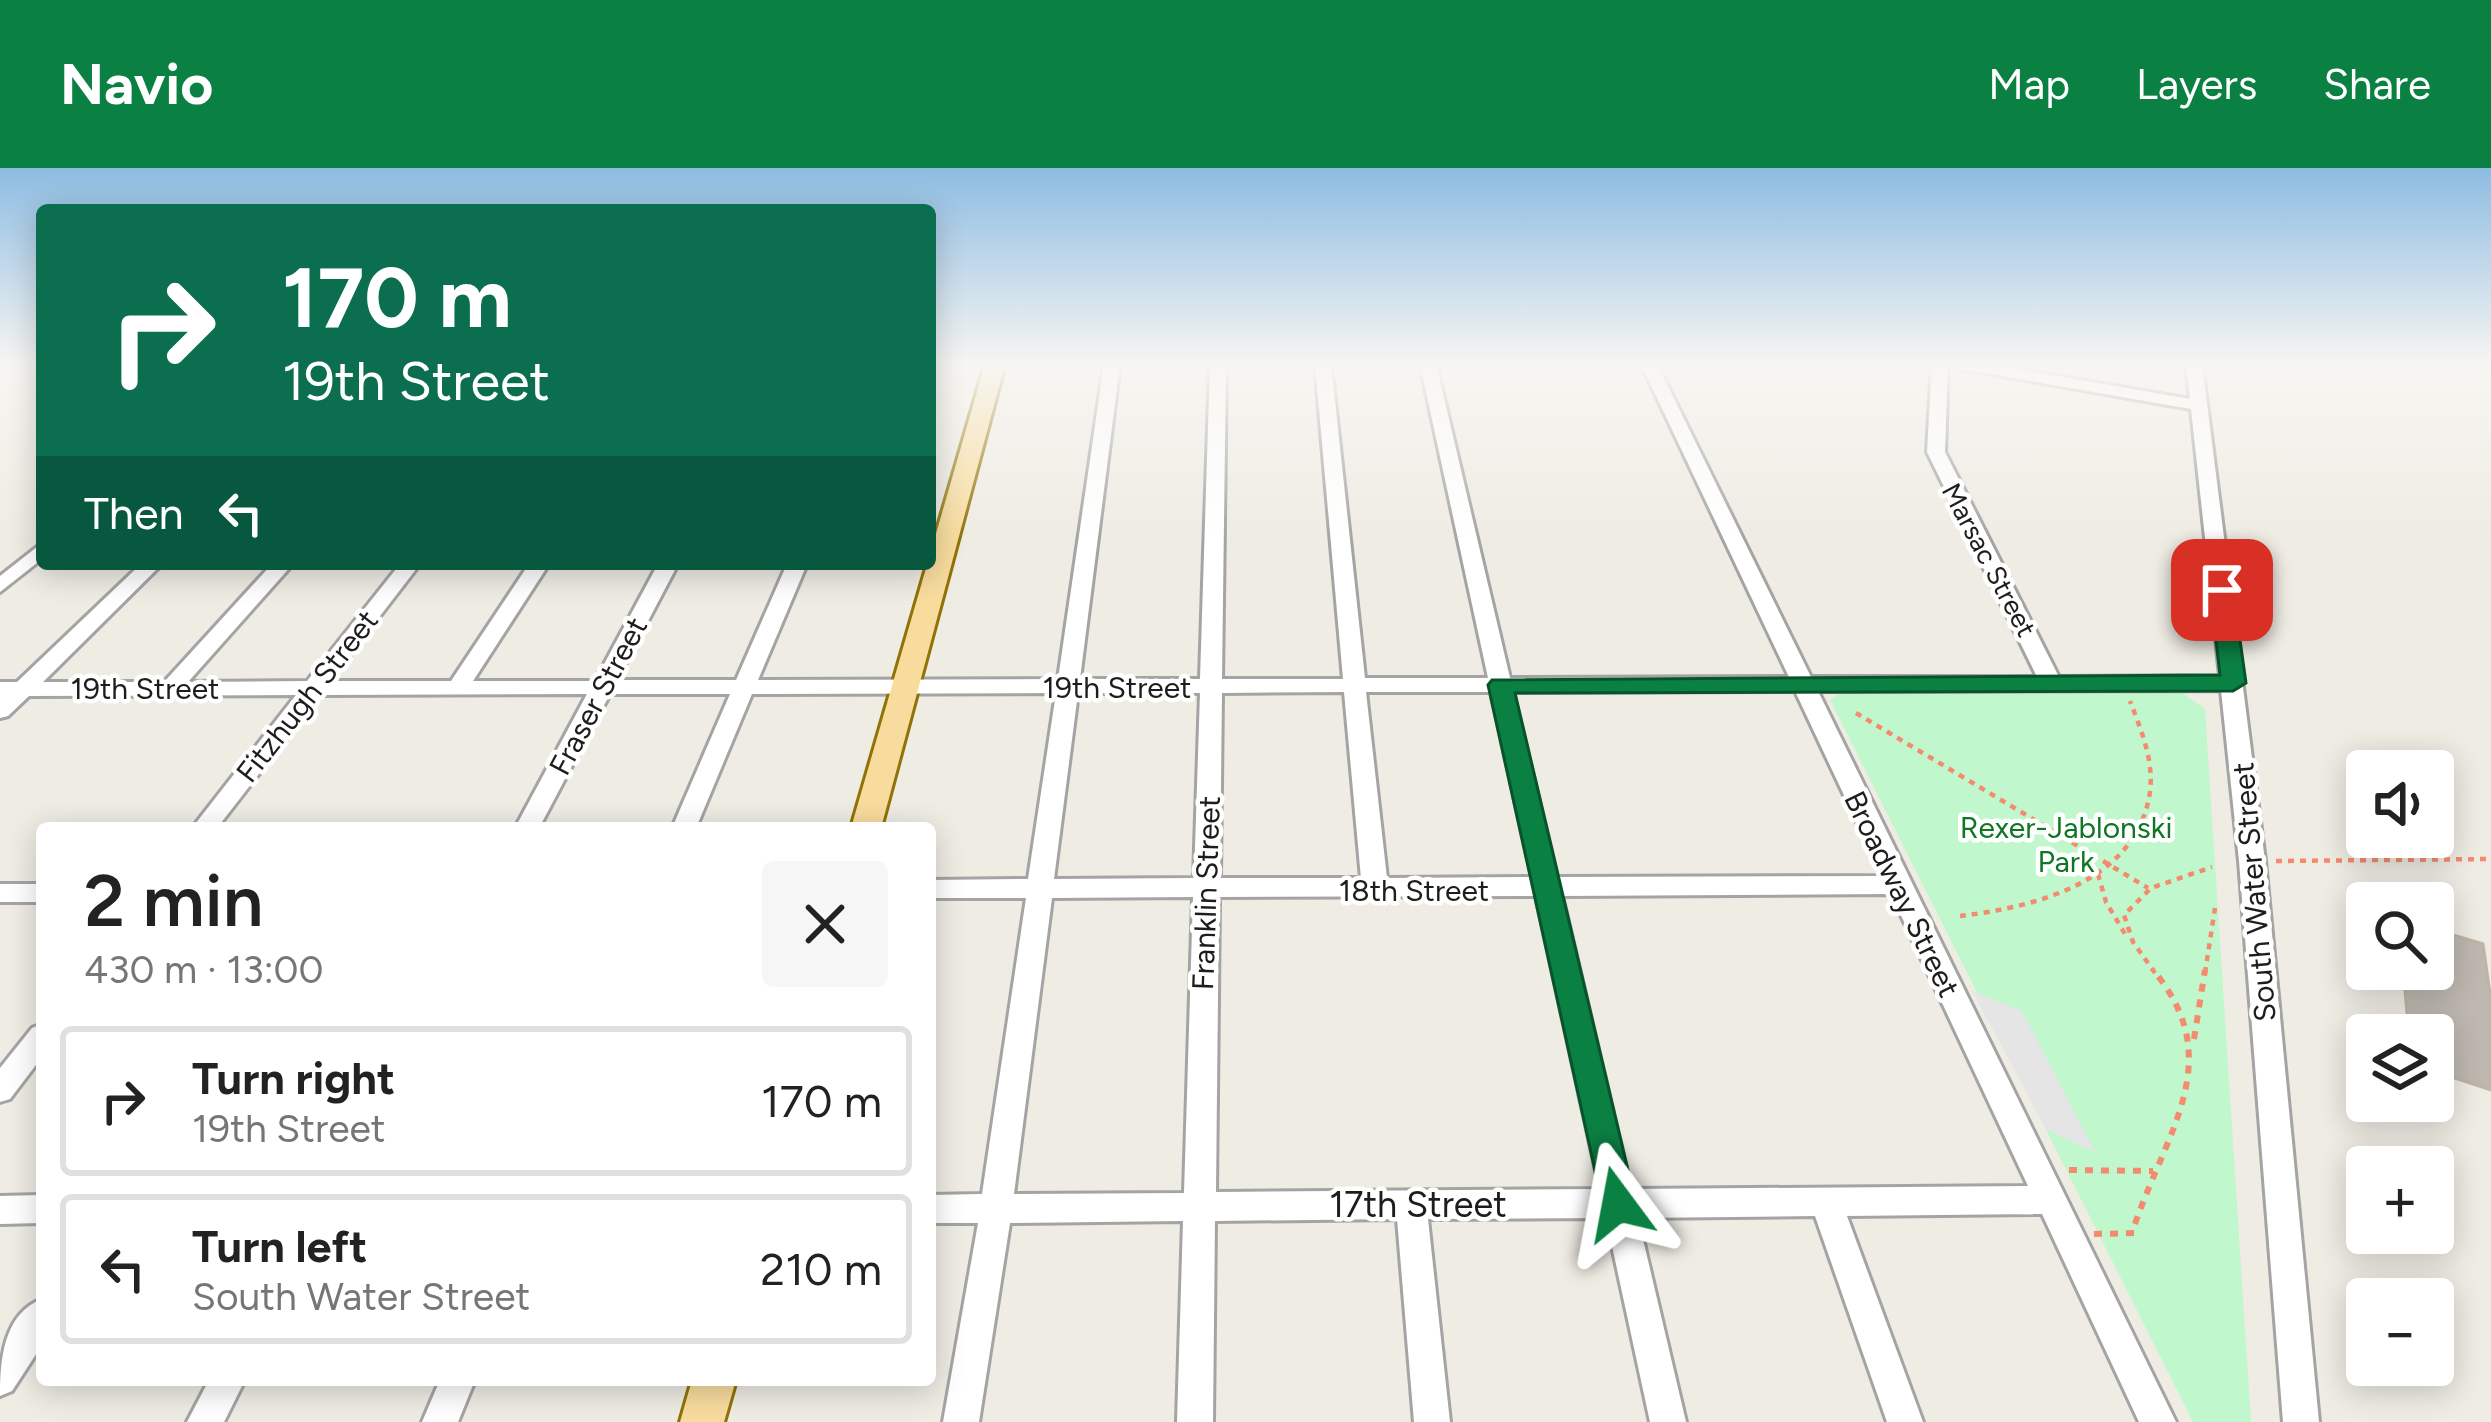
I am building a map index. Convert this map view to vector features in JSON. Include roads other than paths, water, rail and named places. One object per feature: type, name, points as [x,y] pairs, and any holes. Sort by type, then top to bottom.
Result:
[{"type":"main road","points":[[868,822],[979,423]]},
{"type":"main road","points":[[702,1422],[712,1386]]},
{"type":"street","points":[[961,1422],[996,1208],[1104,423]]},
{"type":"street","name":"Franklin Street","points":[[1196,1422],[1217,423]]},
{"type":"street","points":[[1329,423],[1376,890]]},
{"type":"street","points":[[1441,423],[1668,1422]]},
{"type":"street","name":"Broadway Street","points":[[1677,423],[1898,885],[2056,1185],[2158,1422]]},
{"type":"street","name":"Marsac Street","points":[[1937,423],[1936,452],[2051,682]]},
{"type":"street","name":"South Water Street","points":[[2200,423],[2252,861],[2301,1422]]},
{"type":"street","points":[[0,586],[36,554]]},
{"type":"street","points":[[0,711],[11,689],[145,570]]},
{"type":"street","points":[[170,688],[278,570]]},
{"type":"street","name":"Fitzhugh Street","points":[[209,822],[405,570]]},
{"type":"street","points":[[457,688],[535,570]]},
{"type":"street","name":"Fraser Street","points":[[530,822],[665,570]]},
{"type":"street","points":[[686,822],[794,570]]},
{"type":"street","name":"19th Street","points":[[11,689],[2233,683]]},
{"type":"street","name":"18th Street","points":[[936,889],[1898,885]]},
{"type":"street","points":[[0,893],[36,893]]},
{"type":"street","points":[[0,1090],[36,1044]]},
{"type":"street","name":"17th Street","points":[[936,1209],[1826,1202],[2056,1185]]},
{"type":"street","points":[[1826,1202],[1905,1422]]},
{"type":"street","points":[[1411,1204],[1432,1422]]},
{"type":"street","points":[[0,1210],[36,1209]]},
{"type":"street","points":[[0,1378],[36,1324]]},
{"type":"street","points":[[206,1422],[225,1386]]},
{"type":"street","points":[[440,1422],[455,1386]]},
{"type":"park label","name":"Rexer-Jablonski Park","points":[[2066,844]]}]
